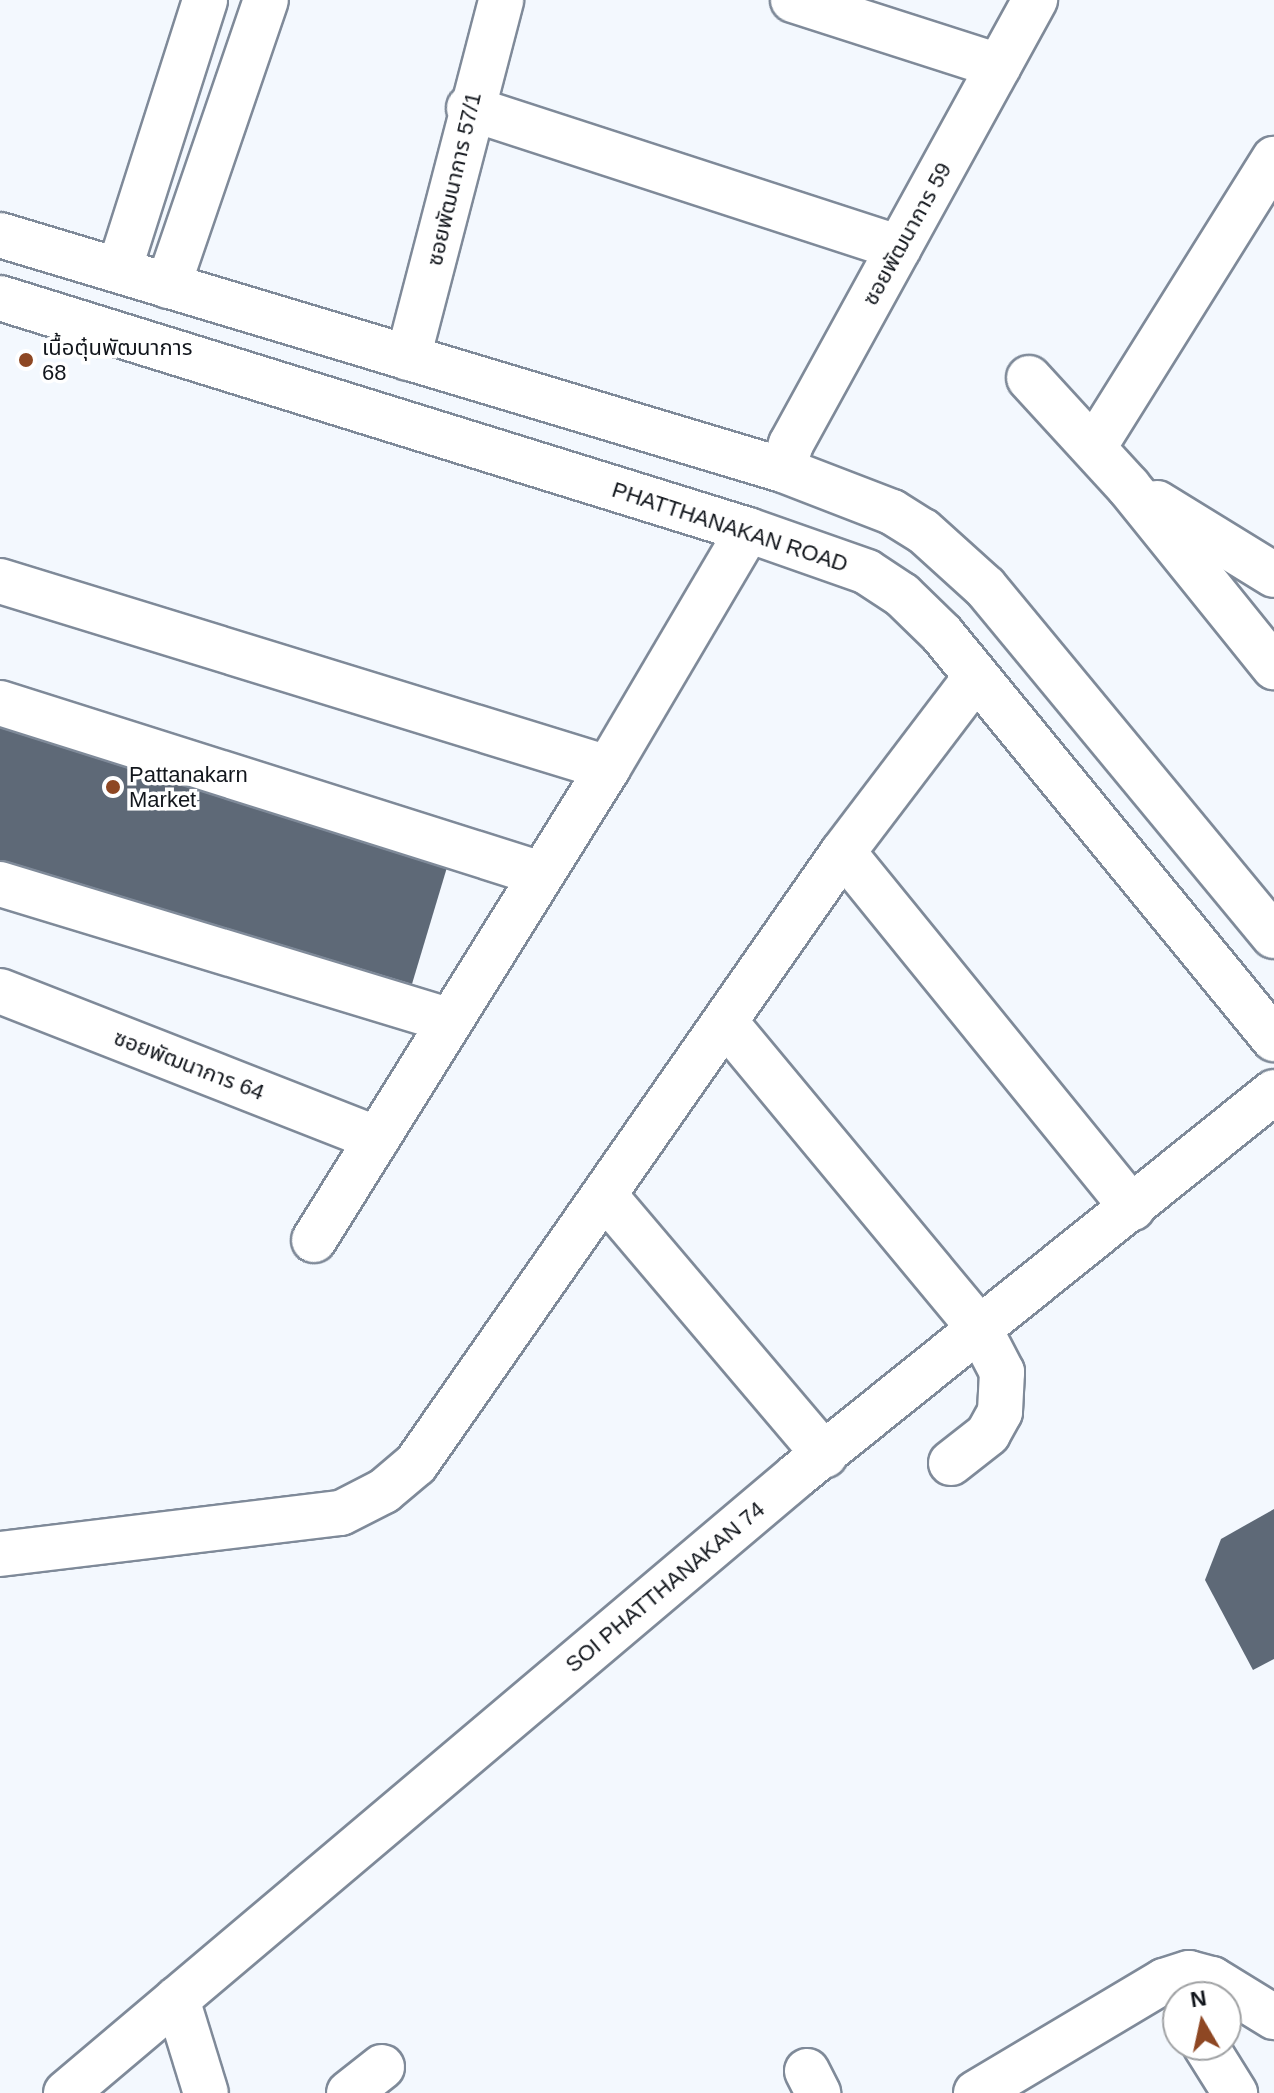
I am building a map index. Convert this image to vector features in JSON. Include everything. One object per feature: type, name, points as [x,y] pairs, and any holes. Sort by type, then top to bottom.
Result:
[{"type":"street","points":[[119,270],[205,0]]},
{"type":"street","points":[[168,286],[266,0]]},
{"type":"street","name":"ซอยพัฒนาการ 57/1","points":[[408,358],[469,108],[501,0]]},
{"type":"street","points":[[793,0],[999,66]]},
{"type":"street","name":"ซอยพัฒนาการ 59","points":[[783,470],[791,444],[1035,0]]},
{"type":"street","points":[[469,108],[899,248]]},
{"type":"street","points":[[1094,447],[1268,184]]},
{"type":"street","points":[[0,235],[783,470],[892,512],[950,554],[985,587],[1274,936]]},
{"type":"street","name":"PHATTHANAKAN ROAD","points":[[0,298],[748,530],[867,572],[912,605],[976,677],[1274,1039]]},
{"type":"street","points":[[1029,378],[1128,486],[1274,667]]},
{"type":"street","points":[[1128,486],[1274,575]]},
{"type":"street","points":[[314,1240],[538,873],[608,768],[748,530]]},
{"type":"street","points":[[0,581],[608,768]]},
{"type":"street","points":[[0,1554],[341,1513],[384,1491],[416,1464],[843,852],[976,677]]},
{"type":"street","points":[[0,703],[538,873]]},
{"type":"street","points":[[843,852],[1132,1208]]},
{"type":"street","points":[[0,884],[448,1020]]},
{"type":"street","name":"ซอยพัฒนาการ 64","points":[[0,991],[377,1139]]},
{"type":"street","points":[[726,1023],[978,1326],[1002,1372],[1005,1392],[988,1434],[951,1463]]},
{"type":"street","name":"SOI PHATTHANAKAN 74","points":[[66,2093],[810,1465],[978,1326],[1132,1208],[1274,1092]]},
{"type":"street","points":[[605,1196],[810,1465]]},
{"type":"street","points":[[1181,1981],[1189,1973],[1215,1981]]},
{"type":"street","points":[[976,2093],[1162,1997]]},
{"type":"street","points":[[1242,1997],[1274,2017]]},
{"type":"street","points":[[177,1999],[206,2093]]},
{"type":"street","points":[[1215,2061],[1235,2093]]},
{"type":"building","name":"Pattanakarn Market","points":[[0,719],[451,854],[412,984],[0,860]]},
{"type":"building","points":[[1274,1509],[1274,1659],[1253,1670],[1205,1580],[1221,1539]]},
{"type":"place","name":"เนื้อตุ๋นพัฒนาการ 68","points":[[26,360]]},
{"type":"place","name":"Pattanakarn Market","points":[[113,787]]}]
